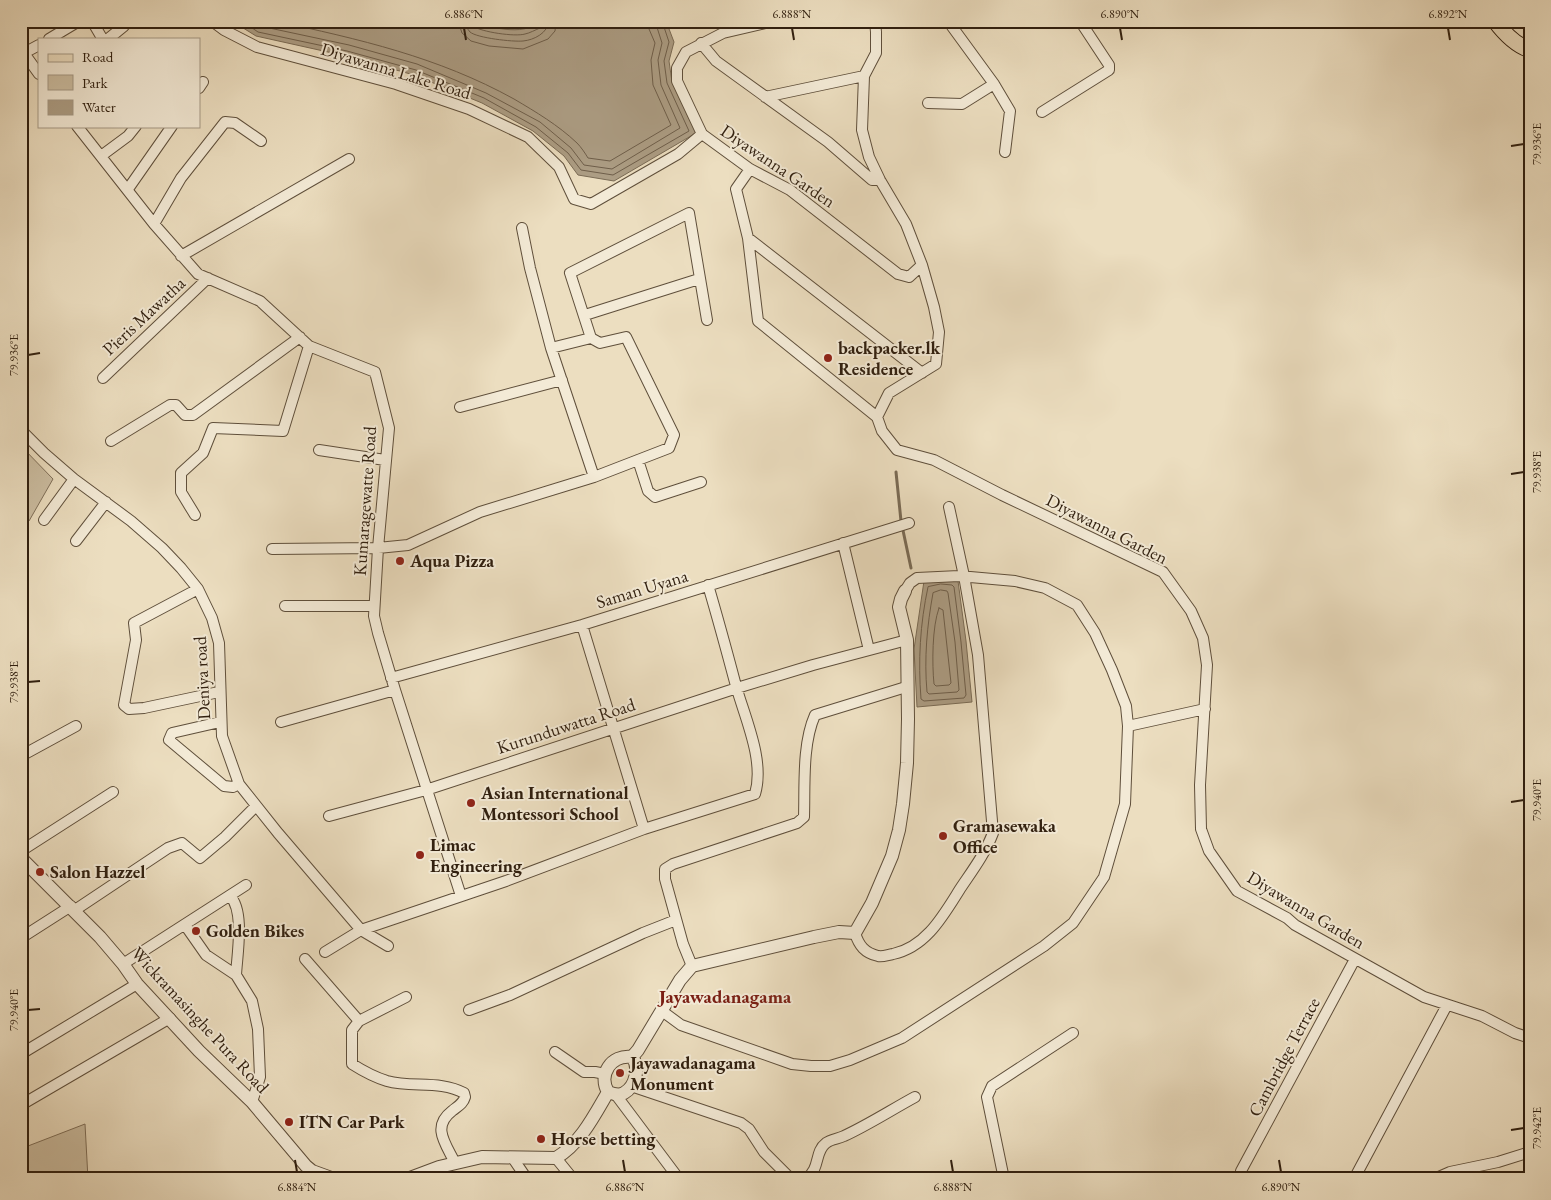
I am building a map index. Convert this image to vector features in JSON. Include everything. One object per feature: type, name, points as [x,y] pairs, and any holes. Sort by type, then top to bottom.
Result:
[{"type":"main road","points":[[1495,21],[1521,47],[1530,50]]},
{"type":"street","points":[[51,38],[79,21]]},
{"type":"street","points":[[92,21],[102,38]]},
{"type":"street","name":"Diyawanna Lake Road","points":[[212,21],[224,30],[257,47],[396,84],[469,109],[528,137],[559,168],[574,199],[582,202],[591,204],[678,154],[702,134]]},
{"type":"street","name":"Diyawanna Garden","points":[[774,21],[723,33],[686,52],[677,68],[677,81],[702,134],[750,169],[790,190],[898,274],[909,277],[922,265]]},
{"type":"street","points":[[750,169],[736,189],[748,238],[758,321],[877,417],[888,393],[936,364],[939,332],[922,265],[906,224],[869,157],[862,130],[864,76],[876,53],[875,21]]},
{"type":"street","points":[[948,21],[994,84],[1010,111],[1005,152]]},
{"type":"street","points":[[1042,112],[1109,70],[1109,65],[1080,21]]},
{"type":"street","points":[[107,38],[124,26]]},
{"type":"street","points":[[701,43],[716,61],[828,142],[872,180],[880,180]]},
{"type":"street","points":[[38,45],[23,52],[38,73]]},
{"type":"street","points":[[765,97],[864,76]]},
{"type":"street","points":[[928,103],[962,104],[994,84]]},
{"type":"street","points":[[154,224],[181,178],[225,122],[235,123],[261,141]]},
{"type":"street","name":"Kumaragewatte Road","points":[[79,128],[154,224],[198,274],[260,301],[309,346],[375,372],[389,428],[374,616],[391,678],[461,896]]},
{"type":"street","points":[[102,156],[128,136],[134,128]]},
{"type":"street","points":[[128,189],[171,128]]},
{"type":"street","points":[[181,256],[349,159]]},
{"type":"street","points":[[591,338],[570,273],[689,213],[707,320]]},
{"type":"street","points":[[522,228],[530,268],[551,348],[594,477]]},
{"type":"street","points":[[748,238],[922,373]]},
{"type":"street","name":"Pieris Mawatha","points":[[103,378],[208,278]]},
{"type":"street","points":[[585,315],[699,279]]},
{"type":"street","points":[[111,441],[170,405],[176,405],[185,414],[193,415],[300,337]]},
{"type":"street","points":[[272,549],[378,548],[408,545],[480,512],[594,477],[669,448],[674,435],[626,337],[600,343],[591,338],[551,348]]},
{"type":"street","points":[[195,515],[181,492],[181,473],[202,453],[213,428],[283,431],[309,346]]},
{"type":"street","points":[[460,407],[562,380]]},
{"type":"street","name":"Diyawanna Garden","points":[[877,417],[882,431],[897,450],[934,460],[1002,495],[1163,572],[1191,610],[1203,638],[1207,665],[1200,785],[1201,829],[1209,851],[1237,890],[1287,918],[1295,925],[1424,997],[1482,1016],[1515,1033],[1530,1038]]},
{"type":"street","name":"Deniya road","points":[[21,430],[74,479],[132,521],[162,548],[198,589],[212,618],[219,643],[220,722],[223,742],[239,784],[256,807],[361,930],[388,946]]},
{"type":"street","points":[[319,450],[385,460]]},
{"type":"street","points":[[638,460],[648,491],[655,497],[701,482]]},
{"type":"street","points":[[44,520],[74,479]]},
{"type":"street","points":[[76,541],[106,502]]},
{"type":"street","points":[[662,1011],[681,1025],[792,1064],[830,1066],[850,1060],[902,1038],[1044,946],[1073,923],[1104,876],[1124,804],[1128,726],[1126,706],[1095,633],[1077,605],[1045,588],[1015,581],[964,576],[917,578],[910,583],[901,599],[899,607],[907,640],[907,763],[899,830],[883,880],[855,933],[858,944],[869,954],[882,956],[903,952],[920,942],[936,925],[967,880],[987,850],[993,833],[978,655],[964,576],[949,507]]},
{"type":"street","name":"Saman Uyana","points":[[391,678],[582,624],[905,524]]},
{"type":"street","points":[[843,543],[869,650]]},
{"type":"street","points":[[325,952],[361,930],[576,856],[644,829],[755,794],[758,784],[758,769],[752,738],[708,585]]},
{"type":"street","points":[[198,589],[134,623],[136,640],[124,705],[129,710],[144,708],[219,692]]},
{"type":"street","points":[[285,606],[374,606]]},
{"type":"street","points":[[582,624],[644,829]]},
{"type":"street","name":"Kurunduwatta Road","points":[[329,816],[426,790],[737,688],[907,640]]},
{"type":"street","points":[[692,966],[682,944],[665,879],[665,869],[672,864],[797,823],[804,817],[807,747],[814,716],[906,687]]},
{"type":"street","points":[[281,722],[395,690]]},
{"type":"street","points":[[1128,726],[1205,709]]},
{"type":"street","points":[[220,722],[172,733],[169,740],[224,786],[233,787],[239,784]]},
{"type":"street","points":[[21,756],[76,726]]},
{"type":"street","points":[[21,851],[113,792]]},
{"type":"street","points":[[21,938],[73,908],[168,848],[182,843],[200,858],[256,807]]},
{"type":"street","name":"Wickramasinghe Pura Road","points":[[21,858],[73,908],[123,964],[137,984],[199,1051],[252,1102],[306,1166],[334,1179]]},
{"type":"street","points":[[123,964],[246,885]]},
{"type":"street","points":[[230,896],[239,915],[236,975]]},
{"type":"street","points":[[469,1010],[517,991],[643,933],[676,920]]},
{"type":"street","points":[[184,925],[206,955],[236,975],[252,1001],[258,1029],[260,1077],[252,1102]]},
{"type":"street","points":[[632,1057],[684,974],[692,966],[814,937],[839,932],[855,933]]},
{"type":"street","points":[[305,958],[359,1021]]},
{"type":"street","name":"Cambridge Terrace","points":[[1241,1171],[1355,959]]},
{"type":"street","points":[[21,1054],[137,984]]},
{"type":"street","points":[[406,997],[359,1021],[352,1030],[352,1064],[364,1072],[388,1081],[450,1086],[464,1093],[465,1096],[462,1103],[446,1116],[441,1125],[442,1135],[455,1163]]},
{"type":"street","points":[[1354,1179],[1447,1005]]},
{"type":"street","points":[[21,1105],[170,1018]]},
{"type":"street","points":[[1004,1179],[987,1097],[992,1086],[1074,1034]]},
{"type":"street","points":[[555,1052],[584,1072],[604,1074]]},
{"type":"street","points":[[632,1057],[625,1056],[612,1062],[604,1074],[604,1086],[679,1179]]},
{"type":"street","points":[[407,1179],[441,1173],[455,1163],[482,1157],[556,1158],[565,1153],[578,1140],[612,1094],[624,1093],[631,1086],[637,1067],[632,1057]]},
{"type":"street","points":[[631,1086],[742,1123],[764,1152],[791,1179]]},
{"type":"street","points":[[806,1179],[813,1174],[823,1145],[828,1141],[842,1137],[915,1097]]},
{"type":"street","points":[[1434,1179],[1450,1172],[1498,1162],[1530,1152]]},
{"type":"street","points":[[512,1157],[527,1179]]},
{"type":"street","points":[[556,1158],[573,1179]]},
{"type":"green space","points":[[468,21],[539,21],[524,29],[515,30],[495,28]]},
{"type":"green space","points":[[21,446],[53,479],[29,521],[21,518]]},
{"type":"green space","points":[[85,1124],[88,1179],[21,1179],[21,1145],[28,1146]]},
{"type":"water","points":[[232,21],[468,21],[495,28],[515,30],[532,26],[539,21],[666,21],[674,42],[669,61],[672,82],[696,133],[614,181],[578,175],[564,156],[533,131],[482,103],[414,75],[346,56],[256,36]]},
{"type":"water","points":[[924,581],[958,581],[972,702],[917,707],[914,649]]},
{"type":"waterway","points":[[896,472],[901,521],[911,568]]},
{"type":"place","name":"backpacker.lk Residence","points":[[828,358]]},
{"type":"place","name":"Aqua Pizza","points":[[400,561]]},
{"type":"place","name":"Asian International Montessori School","points":[[471,803]]},
{"type":"place","name":"Gramasewaka Office","points":[[943,836]]},
{"type":"place","name":"Limac Engineering","points":[[420,855]]},
{"type":"place","name":"Salon Hazzel","points":[[40,872]]},
{"type":"place","name":"Golden Bikes","points":[[196,931]]},
{"type":"place","name":"Jayawadanagama Monument","points":[[620,1073]]},
{"type":"place","name":"ITN Car Park","points":[[289,1122]]},
{"type":"place","name":"Horse betting","points":[[541,1139]]},
{"type":"district","name":"Jayawadanagama","points":[[725,996]]}]
